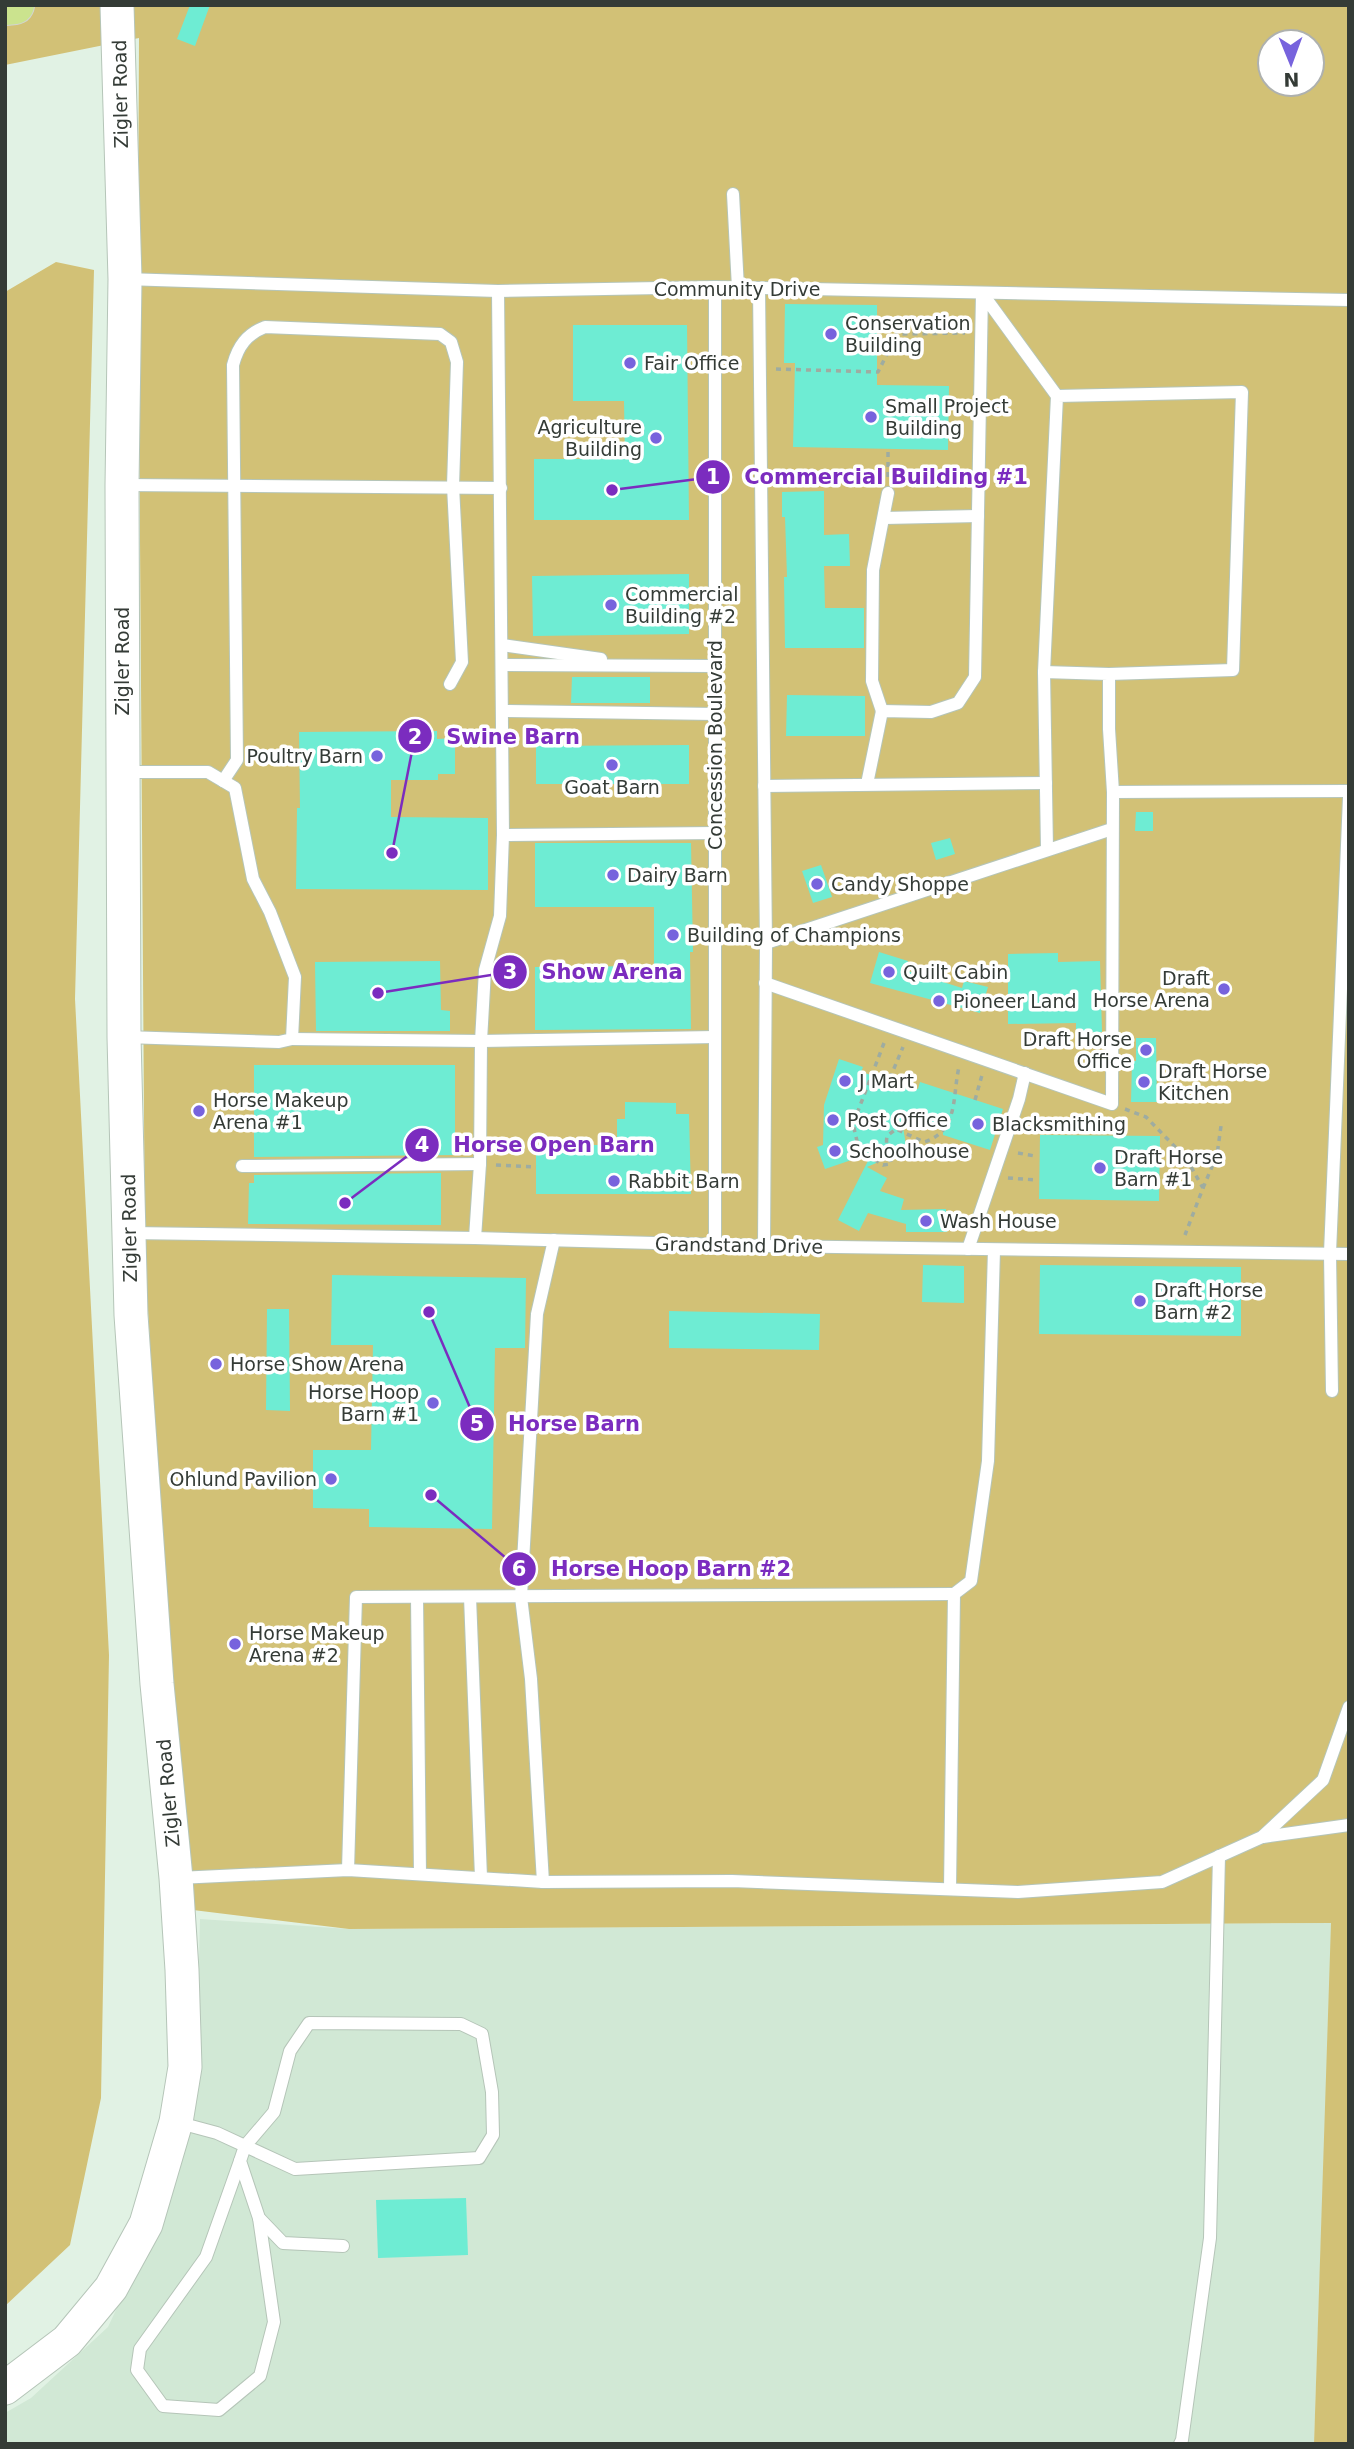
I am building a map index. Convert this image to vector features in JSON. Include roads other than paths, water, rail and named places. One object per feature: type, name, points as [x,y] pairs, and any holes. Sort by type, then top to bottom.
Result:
[{"type":"main road","points":[[5,6],[15,5]]},
{"type":"street","name":"Zigler Road","points":[[5,2388],[67,2341],[111,2288],[146,2224],[176,2122],[185,2067],[176,1878],[132,1342],[124,1037],[122,485],[125,279],[117,5]]},
{"type":"lane","points":[[733,194],[738,288]]},
{"type":"lane","name":"Community Drive","points":[[125,279],[498,291],[759,288],[1349,300]]},
{"type":"lane","name":"Concession Boulevard","points":[[715,288],[715,1245]]},
{"type":"lane","points":[[759,288],[766,943],[764,1246]]},
{"type":"lane","points":[[475,1238],[480,1164],[481,1041],[485,970],[500,916],[503,835],[498,291]]},
{"type":"lane","points":[[882,711],[931,712],[958,703],[975,677],[982,293]]},
{"type":"lane","points":[[982,293],[1057,396],[1044,672],[1047,849]]},
{"type":"lane","points":[[223,781],[237,760],[233,365],[237,351],[255,331],[265,327],[439,334],[451,341],[457,362],[453,486],[461,662],[450,684]]},
{"type":"lane","points":[[1044,672],[1110,674],[1233,670],[1242,392],[1057,396]]},
{"type":"lane","points":[[122,485],[501,488]]},
{"type":"lane","points":[[867,784],[882,711],[873,681],[873,570],[888,493]]},
{"type":"lane","points":[[884,518],[978,516]]},
{"type":"lane","points":[[502,645],[650,665]]},
{"type":"lane","points":[[502,665],[715,666]]},
{"type":"lane","points":[[765,983],[1112,1104],[1113,792],[1109,729],[1110,674]]},
{"type":"lane","points":[[502,711],[715,714]]},
{"type":"lane","points":[[123,772],[208,772],[235,788],[253,879],[270,912],[295,977],[292,1039]]},
{"type":"lane","points":[[764,786],[1046,783]]},
{"type":"lane","points":[[1113,792],[1349,791]]},
{"type":"lane","points":[[1332,1391],[1330,1253],[1349,797]]},
{"type":"lane","points":[[766,943],[1112,829]]},
{"type":"lane","points":[[503,835],[715,833]]},
{"type":"lane","points":[[124,1037],[279,1042],[292,1039],[481,1041],[715,1037]]},
{"type":"lane","points":[[968,1249],[1019,1099],[1025,1073]]},
{"type":"lane","points":[[242,1166],[480,1164]]},
{"type":"lane","name":"Grandstand Drive","points":[[130,1233],[994,1250],[1349,1254]]},
{"type":"lane","points":[[543,1882],[531,1679],[521,1597],[537,1314],[554,1240]]},
{"type":"lane","points":[[348,1870],[356,1597],[954,1594],[971,1581],[988,1461],[994,1250]]},
{"type":"lane","points":[[950,1889],[954,1594]]},
{"type":"lane","points":[[416,1597],[420,1874]]},
{"type":"lane","points":[[470,1597],[481,1877]]},
{"type":"lane","points":[[1262,1838],[1323,1780],[1349,1707]]},
{"type":"lane","points":[[176,1878],[348,1870],[543,1882],[732,1881],[1018,1892],[1162,1882],[1262,1838],[1349,1825]]},
{"type":"lane","points":[[1180,2444],[1210,2238],[1219,1856]]},
{"type":"lane","points":[[176,2122],[217,2133],[245,2146],[295,2169],[479,2158],[493,2135],[492,2092],[482,2034],[461,2024],[309,2024],[290,2051],[274,2112],[245,2146],[206,2257],[140,2349],[137,2370],[163,2406],[219,2410],[260,2376],[274,2322],[259,2218],[240,2161]]},
{"type":"lane","points":[[259,2218],[283,2243],[343,2246]]},
{"type":"place","name":"Conservation Building","points":[[831,334]]},
{"type":"place","name":"Fair Office","points":[[630,363]]},
{"type":"place","name":"Small Project Building","points":[[871,417]]},
{"type":"place","name":"Agriculture Building","points":[[656,438]]},
{"type":"place","name":"Commercial Building #1","points":[[612,490]]},
{"type":"place","name":"Commercial Building #2","points":[[611,605]]},
{"type":"place","name":"Poultry Barn","points":[[377,756]]},
{"type":"place","name":"Goat Barn","points":[[612,765]]},
{"type":"place","name":"Swine Barn","points":[[392,853]]},
{"type":"place","name":"Dairy Barn","points":[[613,875]]},
{"type":"place","name":"Candy Shoppe","points":[[817,884]]},
{"type":"place","name":"Building of Champions","points":[[673,935]]},
{"type":"place","name":"Quilt Cabin","points":[[889,972]]},
{"type":"place","name":"Draft Horse Arena","points":[[1224,989]]},
{"type":"place","name":"Show Arena","points":[[378,993]]},
{"type":"place","name":"Pioneer Land","points":[[939,1001]]},
{"type":"place","name":"Draft Horse Office","points":[[1146,1050]]},
{"type":"place","name":"J Mart","points":[[845,1081]]},
{"type":"place","name":"Draft Horse Kitchen","points":[[1144,1082]]},
{"type":"place","name":"Horse Makeup Arena #1","points":[[199,1111]]},
{"type":"place","name":"Post Office","points":[[833,1120]]},
{"type":"place","name":"Blacksmithing","points":[[978,1124]]},
{"type":"place","name":"Schoolhouse","points":[[835,1151]]},
{"type":"place","name":"Draft Horse Barn #1","points":[[1100,1168]]},
{"type":"place","name":"Rabbit Barn","points":[[614,1181]]},
{"type":"place","name":"Horse Open Barn","points":[[345,1203]]},
{"type":"place","name":"Wash House","points":[[926,1221]]},
{"type":"place","name":"Draft Horse Barn #2","points":[[1140,1301]]},
{"type":"place","name":"Horse Barn","points":[[429,1312]]},
{"type":"place","name":"Horse Show Arena","points":[[216,1364]]},
{"type":"place","name":"Horse Hoop Barn #1","points":[[433,1403]]},
{"type":"place","name":"Ohlund Pavilion","points":[[331,1479]]},
{"type":"place","name":"Horse Hoop Barn #2","points":[[431,1495]]},
{"type":"place","name":"Horse Makeup Arena #2","points":[[235,1644]]}]
